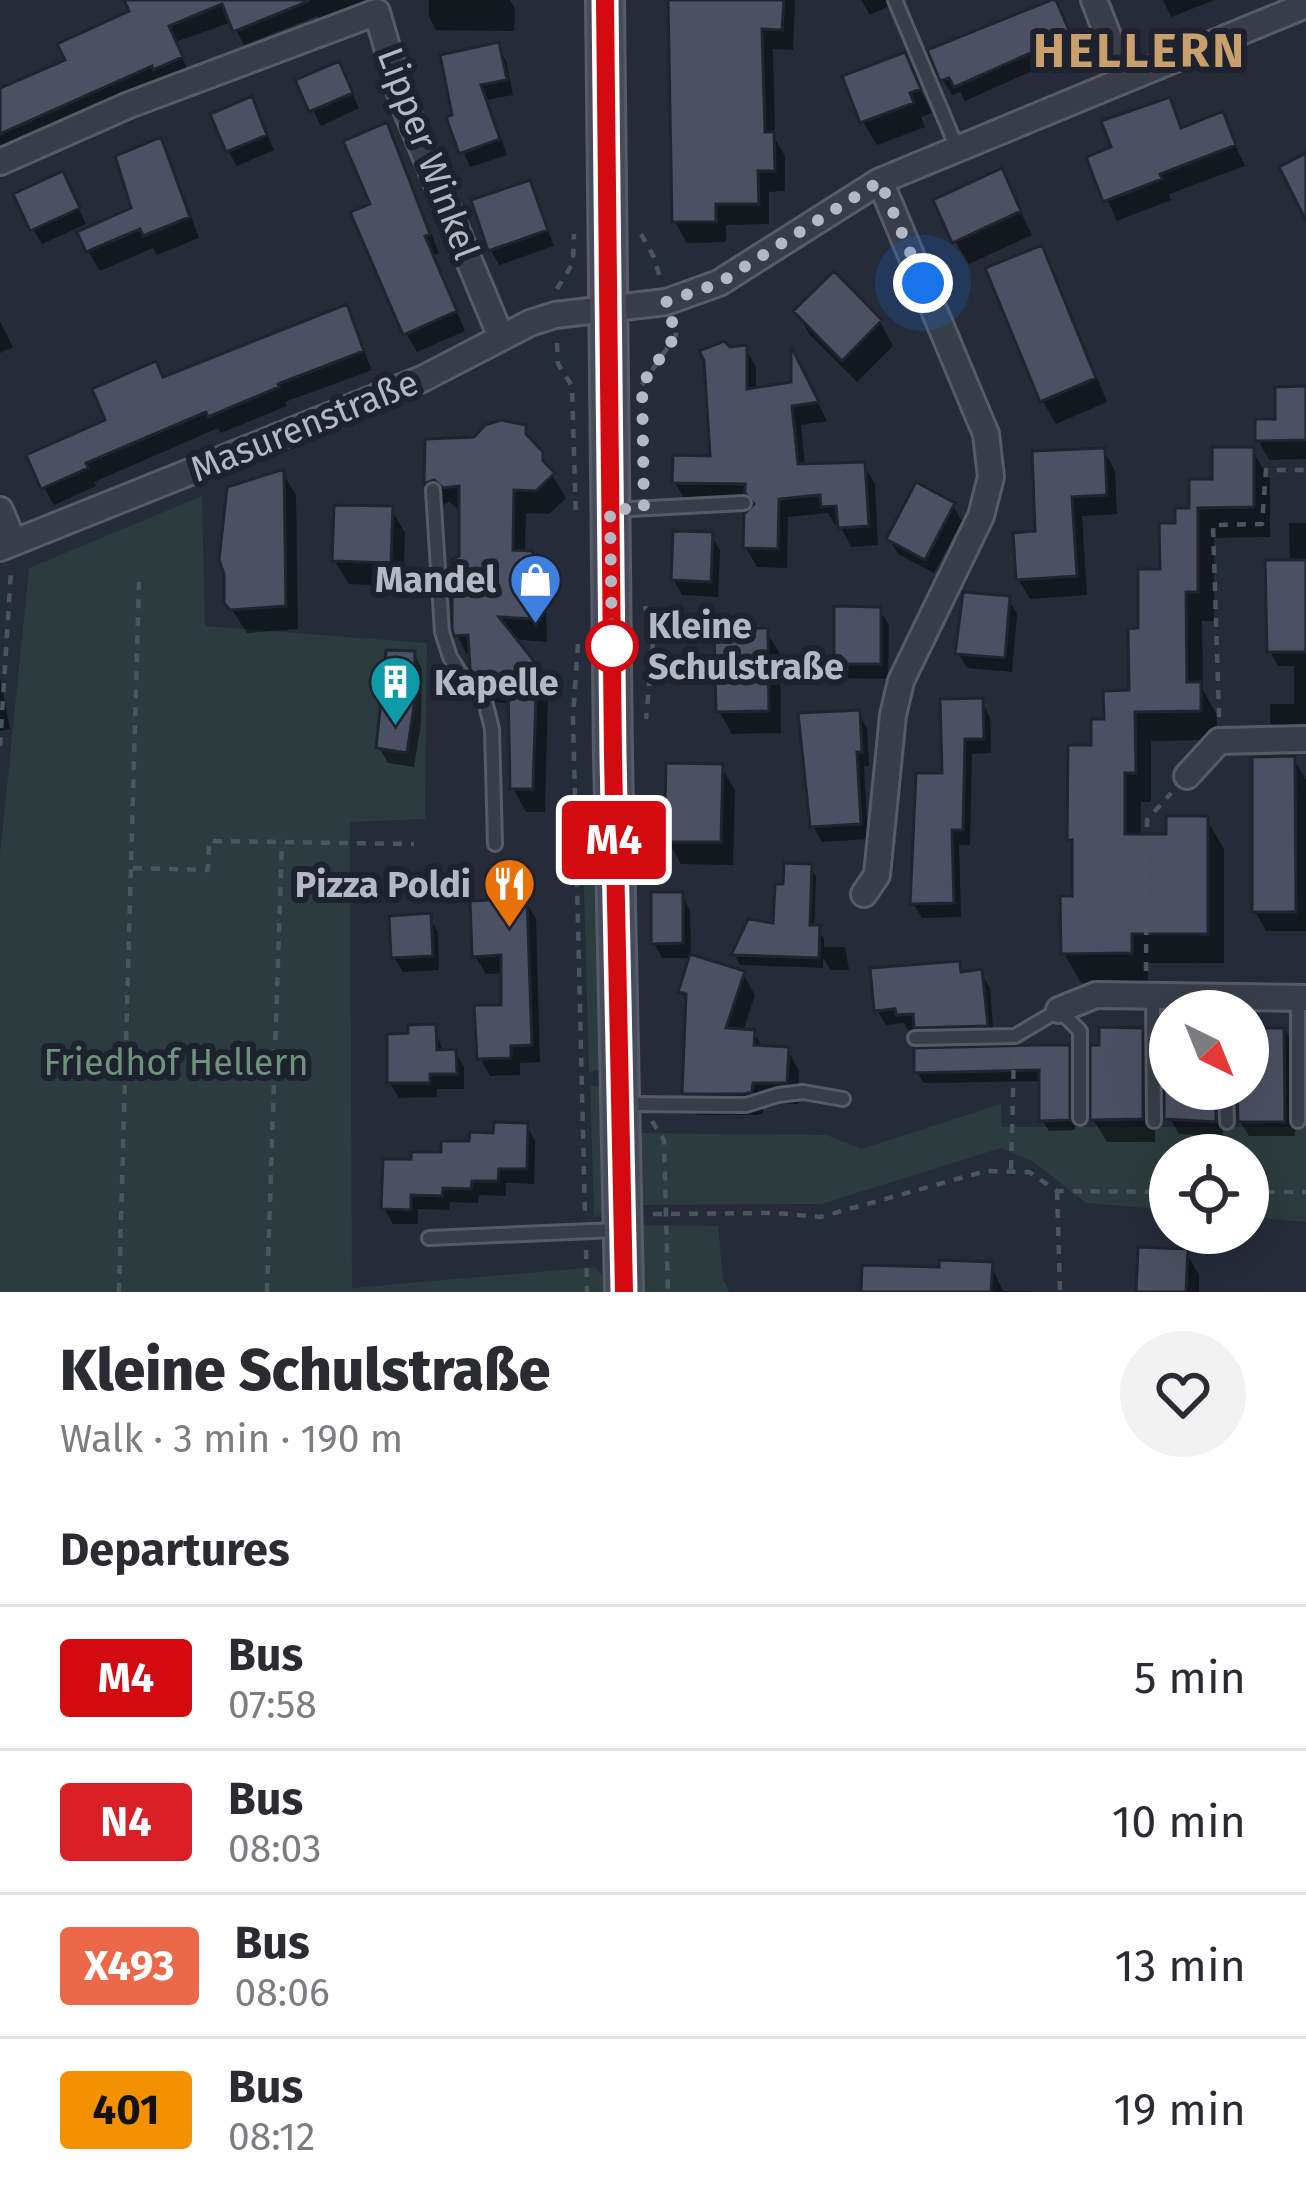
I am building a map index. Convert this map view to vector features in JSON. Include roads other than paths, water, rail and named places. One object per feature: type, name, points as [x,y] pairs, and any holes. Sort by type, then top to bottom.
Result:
[{"type":"main road","points":[[605,0],[610,510],[634,1104],[623,1222],[624,1292]]},
{"type":"street","points":[[1094,0],[1124,77]]},
{"type":"street","points":[[608,308],[666,302],[719,283],[880,181],[1306,4]]},
{"type":"street","name":"Lipper Winkel","points":[[0,162],[129,105],[377,12],[402,100],[501,337]]},
{"type":"street","points":[[864,894],[877,875],[893,715],[901,681],[981,516],[991,477],[986,434],[880,181]]},
{"type":"street","name":"Masurenstraße","points":[[7,544],[422,379],[555,315],[608,308]]},
{"type":"street","points":[[0,510],[7,544]]},
{"type":"street","points":[[1187,776],[1219,741],[1306,739]]},
{"type":"street","points":[[1059,1010],[1096,995],[1149,995]]},
{"type":"street","points":[[1269,1001],[1302,998]]},
{"type":"lane","points":[[895,0],[957,148]]},
{"type":"lane","points":[[434,490],[442,632],[450,657],[485,701],[492,730],[495,844]]},
{"type":"lane","points":[[610,510],[744,503]]},
{"type":"lane","points":[[1298,1121],[1302,998]]},
{"type":"lane","points":[[915,1038],[1015,1036],[1059,1010],[1080,1031],[1080,1118]]},
{"type":"lane","points":[[634,1104],[746,1105],[778,1094],[803,1092],[843,1099]]},
{"type":"lane","points":[[1154,1110],[1154,1121]]},
{"type":"lane","points":[[1227,1110],[1227,1122]]},
{"type":"lane","points":[[429,1238],[585,1232],[623,1222]]},
{"type":"place","name":"Mandel","points":[[535,625]]},
{"type":"place","name":"Kleine Schulstraße","points":[[612,646]]},
{"type":"place","name":"Kapelle","points":[[395,728]]},
{"type":"place","name":"Pizza Poldi","points":[[510,930]]},
{"type":"district","name":"HELLERN","points":[[1140,50]]},
{"type":"park label","name":"Friedhof Hellern","points":[[176,1062]]}]
